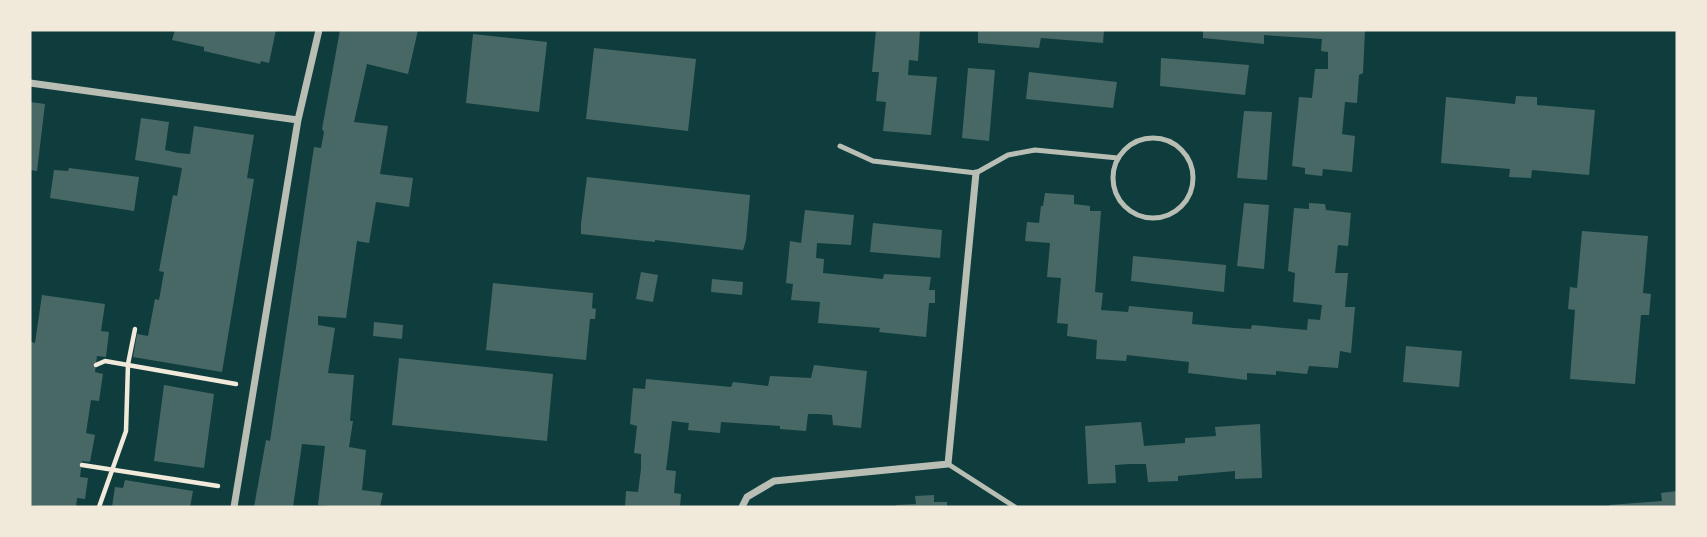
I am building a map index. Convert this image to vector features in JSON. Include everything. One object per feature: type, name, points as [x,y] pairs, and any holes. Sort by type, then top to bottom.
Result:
[{"type":"street","points":[[234,507],[298,120],[319,30]]},
{"type":"street","points":[[30,83],[298,120]]},
{"type":"street","points":[[742,507],[747,497],[774,481],[948,464],[976,173]]},
{"type":"lane","points":[[1162,138],[1174,143],[1190,162],[1193,175],[1192,188],[1186,200],[1179,209],[1156,218],[1133,212],[1123,204],[1113,182],[1118,158],[1126,148],[1137,141],[1162,138]]},
{"type":"lane","points":[[840,146],[873,161],[976,173],[1008,155],[1035,150],[1118,158]]},
{"type":"lane","points":[[948,464],[1015,507]]},
{"type":"path","points":[[99,507],[126,431],[128,364],[135,329]]},
{"type":"path","points":[[96,365],[105,360],[253,387]]},
{"type":"path","points":[[82,465],[237,489]]},
{"type":"building","points":[[175,30],[276,30],[269,63],[261,61],[260,64],[204,51],[204,47],[172,40]]},
{"type":"building","points":[[340,30],[418,30],[408,74],[367,64],[354,122],[388,126],[380,174],[413,178],[409,207],[376,202],[369,243],[357,241],[346,318],[318,316],[318,325],[335,328],[328,373],[354,375],[350,421],[353,421],[349,447],[366,450],[362,490],[383,493],[380,507],[318,505],[325,446],[302,444],[293,507],[254,507],[266,440],[270,441],[314,147],[321,148]]},
{"type":"building","points":[[876,30],[920,30],[918,61],[909,60],[908,75],[937,77],[931,135],[883,131],[886,102],[876,101],[879,72],[872,72]]},
{"type":"building","points":[[978,30],[1104,30],[1103,43],[1041,38],[1039,48],[978,43]]},
{"type":"building","points":[[1203,30],[1365,30],[1363,73],[1359,75],[1357,103],[1345,102],[1342,134],[1355,136],[1352,172],[1323,169],[1322,176],[1305,174],[1305,168],[1292,166],[1299,97],[1312,98],[1315,69],[1328,69],[1328,52],[1321,51],[1322,39],[1264,35],[1264,44],[1203,38]]},
{"type":"building","points":[[473,34],[547,42],[539,112],[466,103]]},
{"type":"building","points":[[594,48],[696,59],[688,131],[586,119]]},
{"type":"building","points":[[1161,58],[1249,65],[1245,95],[1160,86]]},
{"type":"building","points":[[968,68],[995,70],[989,141],[962,138]]},
{"type":"building","points":[[1029,72],[1117,82],[1113,108],[1026,99]]},
{"type":"building","points":[[1516,96],[1537,97],[1537,105],[1595,110],[1589,175],[1532,170],[1531,178],[1509,177],[1510,169],[1441,163],[1446,97],[1515,104]]},
{"type":"building","points":[[30,102],[45,104],[37,171],[30,170]]},
{"type":"building","points":[[1244,111],[1272,112],[1267,180],[1237,178]]},
{"type":"building","points":[[141,118],[169,122],[165,150],[178,153],[190,154],[194,126],[254,135],[247,178],[254,179],[222,372],[133,357],[137,334],[148,336],[155,299],[159,300],[164,272],[159,271],[173,195],[177,196],[182,168],[135,160]]},
{"type":"building","points":[[69,168],[139,177],[134,211],[50,198],[54,170],[68,171]]},
{"type":"building","points":[[587,177],[750,195],[743,250],[581,234]]},
{"type":"building","points":[[1045,193],[1074,195],[1074,204],[1090,206],[1090,211],[1101,211],[1095,292],[1103,293],[1101,310],[1128,312],[1129,306],[1193,312],[1192,324],[1234,328],[1251,329],[1252,325],[1307,330],[1308,319],[1320,320],[1322,305],[1293,302],[1295,273],[1288,271],[1294,208],[1309,209],[1309,203],[1325,204],[1326,210],[1351,213],[1348,246],[1338,245],[1335,273],[1348,273],[1345,307],[1355,307],[1351,353],[1340,351],[1338,368],[1309,366],[1307,374],[1276,371],[1276,375],[1247,373],[1247,380],[1188,373],[1189,362],[1127,355],[1126,361],[1096,359],[1097,340],[1067,336],[1068,324],[1057,323],[1061,278],[1047,277],[1050,243],[1025,241],[1027,222],[1039,223]]},
{"type":"building","points":[[1244,203],[1269,205],[1264,269],[1237,266]]},
{"type":"building","points":[[805,210],[854,215],[851,245],[817,243],[816,258],[824,259],[823,273],[883,279],[884,274],[931,277],[929,290],[935,290],[935,303],[929,303],[926,337],[879,332],[880,328],[818,323],[820,302],[791,300],[793,284],[786,283],[790,241],[801,243]]},
{"type":"building","points":[[873,223],[942,230],[940,258],[870,252]]},
{"type":"building","points":[[1582,231],[1648,236],[1643,293],[1651,294],[1649,315],[1641,315],[1635,384],[1570,379],[1575,310],[1568,309],[1570,287],[1577,288]]},
{"type":"building","points":[[1133,256],[1226,265],[1224,292],[1131,281]]},
{"type":"building","points":[[641,272],[658,275],[653,302],[636,299]]},
{"type":"building","points":[[712,279],[743,282],[742,295],[711,292]]},
{"type":"building","points":[[493,283],[593,293],[592,308],[596,309],[595,319],[590,319],[586,360],[486,350]]},
{"type":"building","points":[[42,295],[105,304],[101,331],[109,332],[106,357],[97,356],[95,372],[103,374],[99,401],[91,400],[86,433],[95,435],[90,462],[82,461],[80,477],[88,478],[85,499],[77,498],[76,507],[30,505],[30,349],[31,342],[35,343]]},
{"type":"building","points":[[374,322],[403,325],[402,339],[373,336]]},
{"type":"building","points":[[1406,346],[1462,351],[1459,387],[1403,382]]},
{"type":"building","points":[[399,358],[553,374],[547,441],[392,425]]},
{"type":"building","points":[[814,365],[867,371],[861,428],[833,425],[832,415],[818,414],[808,414],[806,431],[780,429],[780,426],[721,422],[720,433],[688,430],[689,423],[672,421],[666,470],[676,471],[674,493],[681,494],[680,507],[625,507],[626,491],[638,492],[641,469],[641,454],[634,453],[637,426],[630,424],[633,388],[645,389],[646,379],[731,387],[733,382],[768,386],[770,376],[811,378]]},
{"type":"building","points":[[164,385],[214,394],[204,468],[154,461]]},
{"type":"building","points":[[1141,422],[1144,446],[1185,443],[1185,438],[1216,436],[1215,427],[1260,424],[1262,478],[1235,479],[1235,471],[1178,476],[1178,481],[1148,482],[1146,464],[1129,464],[1115,465],[1116,483],[1088,484],[1085,426]]},
{"type":"building","points":[[125,480],[193,491],[190,507],[112,507],[115,487],[123,488]]},
{"type":"building","points":[[1677,491],[1677,507],[1609,507],[1662,501],[1661,493]]},
{"type":"building","points":[[934,495],[934,502],[947,502],[947,507],[896,507],[916,504],[915,496]]}]
